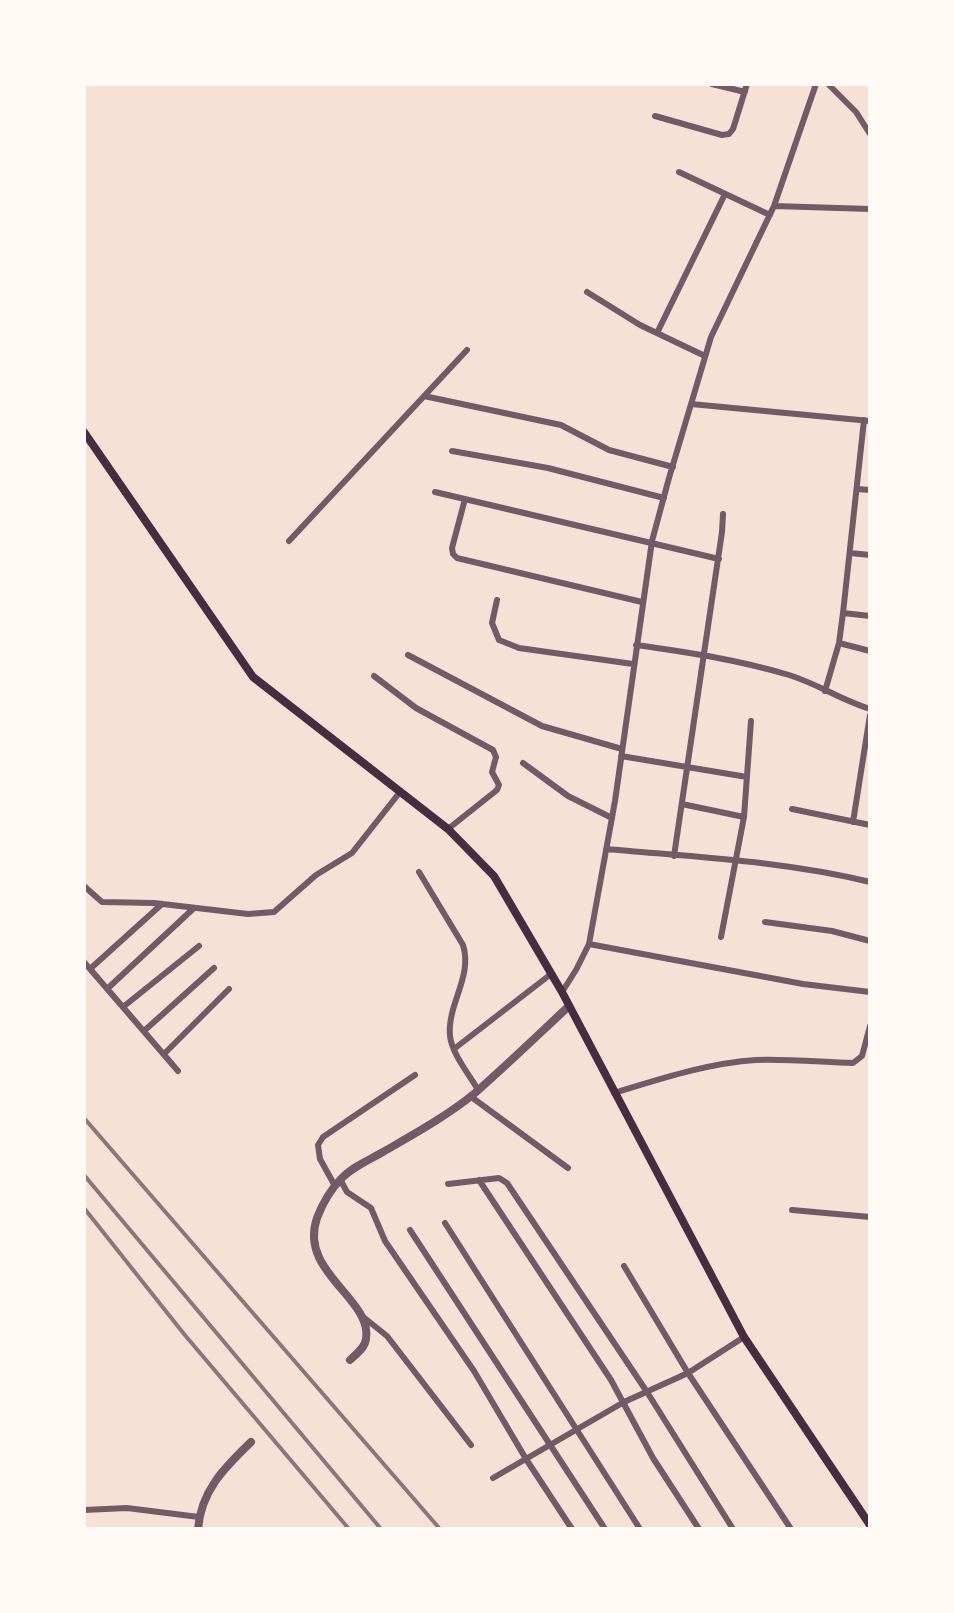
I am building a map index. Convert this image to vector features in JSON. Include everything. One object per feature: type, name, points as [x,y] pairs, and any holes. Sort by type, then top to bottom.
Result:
[{"type":"main road","points":[[84,432],[253,677],[448,829],[494,876],[562,992],[744,1337],[867,1514],[870,1525]]},
{"type":"street","points":[[712,84],[744,92]]},
{"type":"street","points":[[655,117],[722,135],[729,134],[733,129],[747,84]]},
{"type":"street","points":[[562,992],[589,944],[612,818],[652,542],[672,467],[711,337],[774,206],[816,84]]},
{"type":"street","points":[[828,84],[856,112],[870,134]]},
{"type":"street","points":[[680,172],[770,215]]},
{"type":"street","points":[[657,333],[725,194]]},
{"type":"street","points":[[774,206],[870,209]]},
{"type":"street","points":[[587,292],[657,333],[705,356]]},
{"type":"street","points":[[289,541],[467,350]]},
{"type":"street","points":[[424,396],[561,425],[609,450],[672,467]]},
{"type":"street","points":[[691,404],[867,420],[839,643],[825,690]]},
{"type":"street","points":[[452,451],[548,468],[664,498]]},
{"type":"street","points":[[857,489],[870,490]]},
{"type":"street","points":[[435,492],[719,559]]},
{"type":"street","points":[[465,499],[452,548],[457,558],[642,602]]},
{"type":"street","points":[[674,856],[719,559],[723,514]]},
{"type":"street","points":[[850,553],[870,555]]},
{"type":"street","points":[[497,600],[492,623],[499,640],[519,648],[633,664]]},
{"type":"street","points":[[843,613],[870,615]]},
{"type":"street","points":[[839,643],[870,651]]},
{"type":"street","points":[[636,645],[703,654],[790,675],[846,702],[870,709]]},
{"type":"street","points":[[408,655],[542,726],[621,752],[687,767],[747,777]]},
{"type":"street","points":[[374,676],[416,708],[493,750],[495,757],[492,772],[499,785],[497,790],[448,829]]},
{"type":"street","points":[[853,822],[870,716]]},
{"type":"street","points":[[721,937],[744,817],[751,721]]},
{"type":"street","points":[[523,763],[568,796],[612,818]]},
{"type":"street","points":[[84,885],[102,902],[162,904],[267,914],[281,907],[323,870],[344,859],[359,845],[400,792]]},
{"type":"street","points":[[682,804],[744,817]]},
{"type":"street","points":[[792,809],[870,825]]},
{"type":"street","points":[[606,849],[737,861],[830,873],[870,882]]},
{"type":"street","points":[[419,872],[463,945],[466,955],[467,966],[450,1026],[454,1049],[478,1090]]},
{"type":"street","points":[[90,969],[162,904]]},
{"type":"street","points":[[107,989],[194,908]]},
{"type":"street","points":[[765,922],[832,931],[870,941]]},
{"type":"street","points":[[589,944],[803,984],[870,992]]},
{"type":"street","points":[[123,1007],[199,946]]},
{"type":"street","points":[[84,962],[178,1071]]},
{"type":"street","points":[[144,1030],[214,968]]},
{"type":"street","points":[[454,1049],[551,974]]},
{"type":"street","points":[[164,1054],[229,989]]},
{"type":"street","points":[[471,1445],[387,1336],[362,1316],[323,1267],[314,1240],[317,1217],[340,1179],[478,1090],[569,1006]]},
{"type":"street","points":[[614,1094],[668,1076],[734,1062],[758,1060],[853,1064],[862,1056],[870,1026]]},
{"type":"street","points":[[862,1056],[870,1057]]},
{"type":"street","points":[[332,1190],[320,1159],[318,1145],[323,1137],[415,1075]]},
{"type":"street","points":[[470,1096],[567,1168]]},
{"type":"street","points":[[448,1184],[499,1178],[507,1183],[647,1392],[733,1529]]},
{"type":"street","points":[[340,1179],[347,1192],[371,1208],[385,1241],[474,1371],[526,1459],[572,1529]]},
{"type":"street","points":[[479,1180],[624,1402],[653,1458],[699,1529]]},
{"type":"street","points":[[792,1210],[870,1217]]},
{"type":"street","points":[[445,1223],[494,1302],[511,1322],[576,1430],[640,1529]]},
{"type":"street","points":[[410,1230],[525,1403],[605,1529]]},
{"type":"street","points":[[624,1266],[688,1373],[791,1529]]},
{"type":"street","points":[[350,1360],[364,1346],[367,1337],[362,1316]]},
{"type":"street","points":[[493,1478],[624,1402],[688,1373],[744,1337]]},
{"type":"street","points":[[198,1529],[203,1502],[222,1470],[251,1442]]},
{"type":"street","points":[[84,1510],[127,1508],[199,1517]]},
{"type":"railway","points":[[84,1118],[440,1529]]},
{"type":"railway","points":[[84,1175],[381,1529]]},
{"type":"railway","points":[[84,1208],[184,1334],[349,1529]]}]
